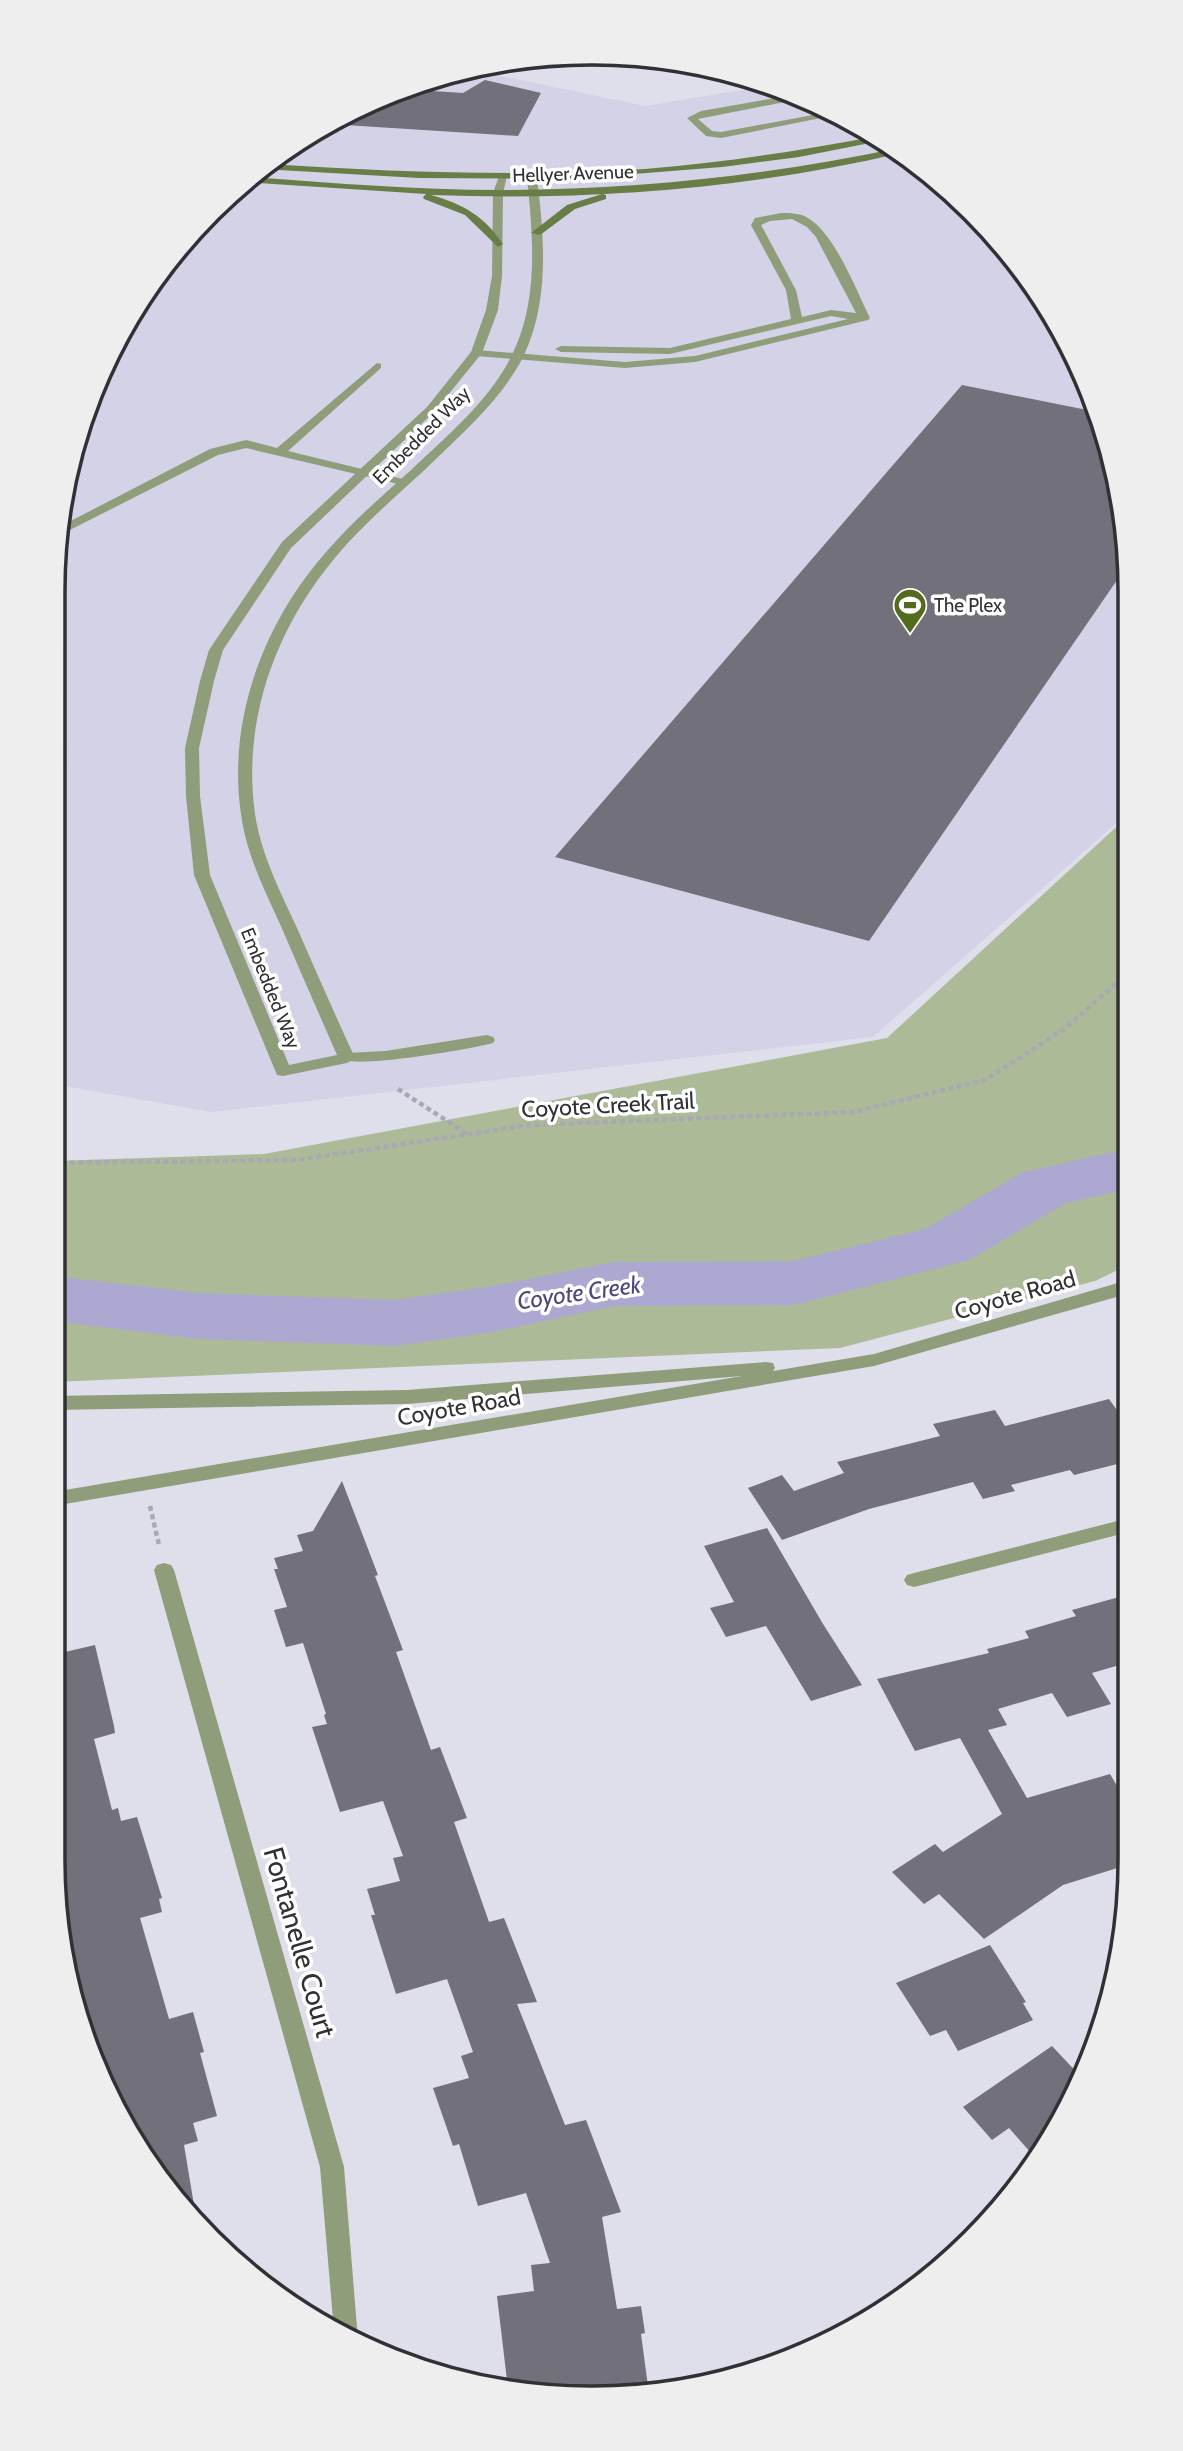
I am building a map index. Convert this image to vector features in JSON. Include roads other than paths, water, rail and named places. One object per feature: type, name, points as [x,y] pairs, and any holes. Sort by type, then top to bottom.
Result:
[{"type":"main road","name":"Hellyer Avenue","points":[[280,168],[503,178],[650,173],[765,160],[864,141]]},
{"type":"main road","name":"Hellyer Avenue","points":[[262,181],[498,193],[640,189],[785,173],[884,154]]},
{"type":"main road","points":[[369,188],[428,197],[461,207],[486,225],[498,244]]},
{"type":"main road","points":[[536,233],[571,207],[640,189]]},
{"type":"street","points":[[780,100],[701,114],[692,118],[709,134],[722,135],[819,117]]},
{"type":"street","name":"Embedded Way","points":[[503,178],[498,193],[497,276],[492,310],[478,349],[431,409],[286,545],[216,650],[192,748],[192,796],[202,876],[283,1071],[346,1058],[262,866],[248,815],[244,765],[251,706],[268,653],[292,607],[330,555],[475,415],[519,352],[534,307],[536,233],[532,178]]},
{"type":"street","points":[[797,320],[791,290],[756,225],[759,220],[791,216],[805,219],[833,255],[864,318]]},
{"type":"street","points":[[519,352],[670,351],[831,313],[864,318]]},
{"type":"street","points":[[478,349],[625,365],[695,359],[864,318]]},
{"type":"street","points":[[625,365],[627,351]]},
{"type":"street","points":[[279,453],[377,366]]},
{"type":"street","points":[[69,527],[214,452],[246,444],[403,484]]},
{"type":"street","points":[[346,1058],[385,1056],[486,1040]]},
{"type":"street","name":"Coyote Road","points":[[65,1497],[874,1360],[1118,1290]]},
{"type":"street","name":"Coyote Road","points":[[65,1403],[407,1397],[874,1360]]},
{"type":"street","points":[[914,1580],[1118,1528]]},
{"type":"street","name":"Fontanelle Court","points":[[164,1570],[332,2167],[346,2325]]},
{"type":"waterway","name":"Coyote Creek","points":[[65,1300],[199,1316],[394,1323],[493,1309],[614,1284],[794,1283],[946,1245],[1046,1187],[1118,1171]]},
{"type":"place","name":"The Plex","points":[[910,635]]}]
